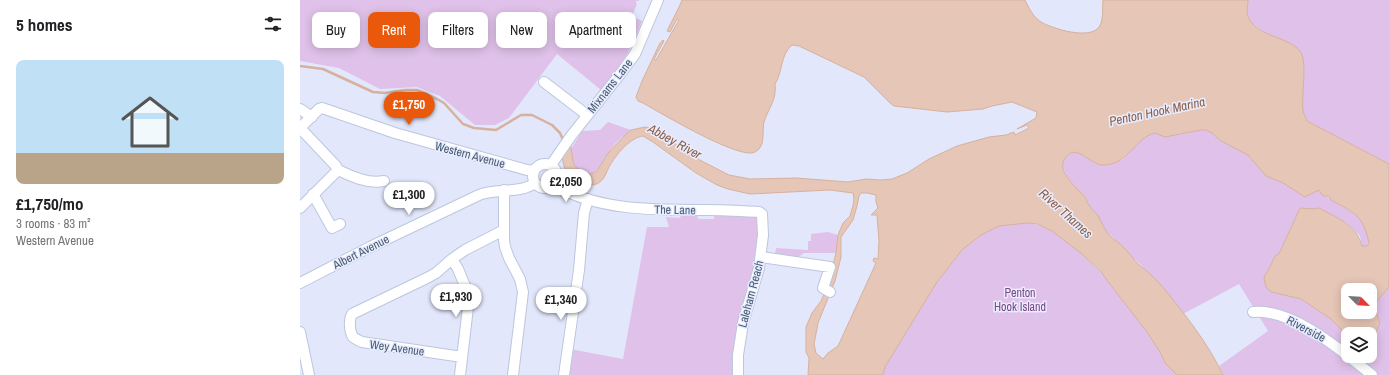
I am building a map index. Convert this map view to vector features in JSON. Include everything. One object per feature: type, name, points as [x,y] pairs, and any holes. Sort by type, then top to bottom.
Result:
[{"type":"street","name":"Mixnams Lane","points":[[551,165],[571,136],[635,54],[658,0]]},
{"type":"street","points":[[544,82],[588,115]]},
{"type":"street","name":"Western Avenue","points":[[300,128],[319,109],[322,108],[438,146],[534,171]]},
{"type":"street","points":[[300,109],[312,117]]},
{"type":"street","points":[[300,128],[336,166],[338,170],[366,181],[375,183],[384,181]]},
{"type":"street","points":[[541,164],[551,165],[558,177],[554,185],[544,189],[535,183],[533,176],[534,171],[541,164]]},
{"type":"street","points":[[300,208],[338,170]]},
{"type":"street","name":"Albert Avenue","points":[[300,283],[479,194],[488,191],[526,187],[535,183]]},
{"type":"street","name":"The Lane","points":[[554,185],[588,199],[616,206],[759,212],[762,214]]},
{"type":"street","points":[[504,190],[504,240],[507,252],[520,279],[523,292],[513,375]]},
{"type":"street","points":[[313,194],[332,228],[340,224]]},
{"type":"street","points":[[564,375],[579,270],[584,212],[588,199]]},
{"type":"street","name":"Laleham Reach","points":[[738,375],[740,334],[748,303],[757,278],[761,257],[763,235],[762,214]]},
{"type":"street","points":[[460,375],[469,299],[461,274],[452,259],[465,250],[504,230]]},
{"type":"street","points":[[761,257],[830,267],[823,286],[823,288],[828,292]]},
{"type":"street","name":"Wey Avenue","points":[[452,259],[436,273],[352,314],[350,317],[350,329],[352,335],[362,342],[462,357]]},
{"type":"street","name":"Riverside","points":[[1254,312],[1265,311],[1276,314],[1310,329],[1332,343],[1372,375]]},
{"type":"street","points":[[300,332],[309,375]]},
{"type":"green space","points":[[300,0],[639,0],[636,1],[637,4],[634,12],[555,12],[555,48],[630,48],[629,51],[620,67],[601,90],[557,54],[509,118],[495,125],[475,125],[440,96],[417,87],[380,89],[339,68],[300,61]]},
{"type":"green space","points":[[1248,0],[1389,0],[1389,164],[1307,121],[1302,110],[1304,63],[1292,44],[1267,34],[1251,23],[1247,12]]},
{"type":"green space","points":[[636,18],[642,21],[636,35]]},
{"type":"green space","points":[[608,122],[631,130],[616,143],[599,168],[591,174],[580,172],[572,161],[571,149],[582,131],[600,130]]},
{"type":"green space","points":[[1206,130],[1221,141],[1248,155],[1266,176],[1283,183],[1305,197],[1318,190],[1349,210],[1362,222],[1367,236],[1367,246],[1362,246],[1360,236],[1347,223],[1319,208],[1301,208],[1279,254],[1275,256],[1265,275],[1271,292],[1301,299],[1331,319],[1341,329],[1341,363],[1377,363],[1377,330],[1380,323],[1377,315],[1377,301],[1389,287],[1389,375],[1223,375],[1219,366],[1268,331],[1239,284],[1183,314],[1161,285],[1105,230],[1096,214],[1089,206],[1086,198],[1075,188],[1067,176],[1062,165],[1063,160],[1073,152],[1078,152],[1096,164],[1108,164],[1122,160],[1143,138],[1148,135],[1155,133],[1179,135]]},
{"type":"green space","points":[[714,212],[751,214],[758,218],[760,234],[756,270],[743,305],[735,342],[734,375],[566,375],[570,349],[623,359],[647,227],[669,227],[666,217],[679,218],[682,215],[697,213],[698,219],[714,219]]},
{"type":"green space","name":"Penton Hook Island","points":[[1027,223],[1046,228],[1063,238],[1102,274],[1147,332],[1165,363],[1177,375],[883,375],[885,367],[937,282],[962,250],[981,235],[999,226]]},
{"type":"green space","points":[[828,232],[838,235],[836,253],[804,253],[797,258],[775,254],[776,248],[808,250],[808,241],[811,241],[811,234]]},
{"type":"water","points":[[682,0],[1025,0],[1033,15],[1041,22],[1062,30],[1088,33],[1094,31],[1101,24],[1103,0],[1248,0],[1247,12],[1250,20],[1255,26],[1270,35],[1287,42],[1300,51],[1304,62],[1303,110],[1307,121],[1389,164],[1389,287],[1377,301],[1377,283],[1341,283],[1341,319],[1377,319],[1377,315],[1380,323],[1377,330],[1377,327],[1341,327],[1341,329],[1331,319],[1301,299],[1271,292],[1266,287],[1264,279],[1275,256],[1279,254],[1301,208],[1319,208],[1345,222],[1355,232],[1362,246],[1367,246],[1369,243],[1367,234],[1364,226],[1357,216],[1331,200],[1329,196],[1323,196],[1319,190],[1305,197],[1283,183],[1266,176],[1248,155],[1221,141],[1206,130],[1165,137],[1155,133],[1142,140],[1119,161],[1112,164],[1098,164],[1073,152],[1068,154],[1064,160],[1063,169],[1069,180],[1085,197],[1109,234],[1161,285],[1178,306],[1203,340],[1223,375],[1177,375],[1165,363],[1147,332],[1102,273],[1082,254],[1052,231],[1037,224],[1027,223],[999,226],[981,235],[962,250],[937,282],[885,367],[883,375],[808,375],[809,358],[806,352],[806,327],[827,287],[836,253],[838,235],[843,223],[850,216],[853,206],[853,193],[830,190],[750,194],[728,189],[717,185],[696,173],[643,136],[633,140],[619,152],[599,183],[589,185],[572,178],[564,166],[562,154],[570,143],[573,160],[576,167],[591,174],[597,171],[608,153],[626,134],[631,130],[645,127],[659,132],[692,156],[729,175],[750,179],[796,178],[848,182],[866,179],[881,180],[892,179],[907,173],[929,159],[957,146],[1014,132],[1015,135],[1029,128],[1027,125],[1017,129],[1036,118],[1037,112],[1012,102],[983,109],[947,112],[894,106],[864,77],[799,46],[792,45],[785,54],[778,79],[775,84],[775,95],[763,125],[763,139],[761,146],[753,153],[741,152],[713,141],[638,101],[636,97],[642,81],[660,43],[663,40],[664,41],[654,59],[656,60],[679,20],[677,19],[670,32],[667,31]],"holes":[[[861,193],[876,195],[878,208],[871,215],[877,215],[879,241],[878,259],[874,258],[873,261],[876,263],[838,346],[828,353],[823,359],[816,353],[814,344],[818,323],[835,281],[841,257],[841,237],[853,220],[859,196]]]},
{"type":"waterway","name":"Abbey River","points":[[300,66],[323,69],[373,92],[385,93],[417,90],[444,103],[463,124],[474,128],[496,130],[521,115],[532,115],[552,125],[560,133],[564,142]]},
{"type":"water label","name":"Penton Hook Marina","points":[[1157,111]]},
{"type":"water label","name":"River Thames","points":[[1066,213]]}]
